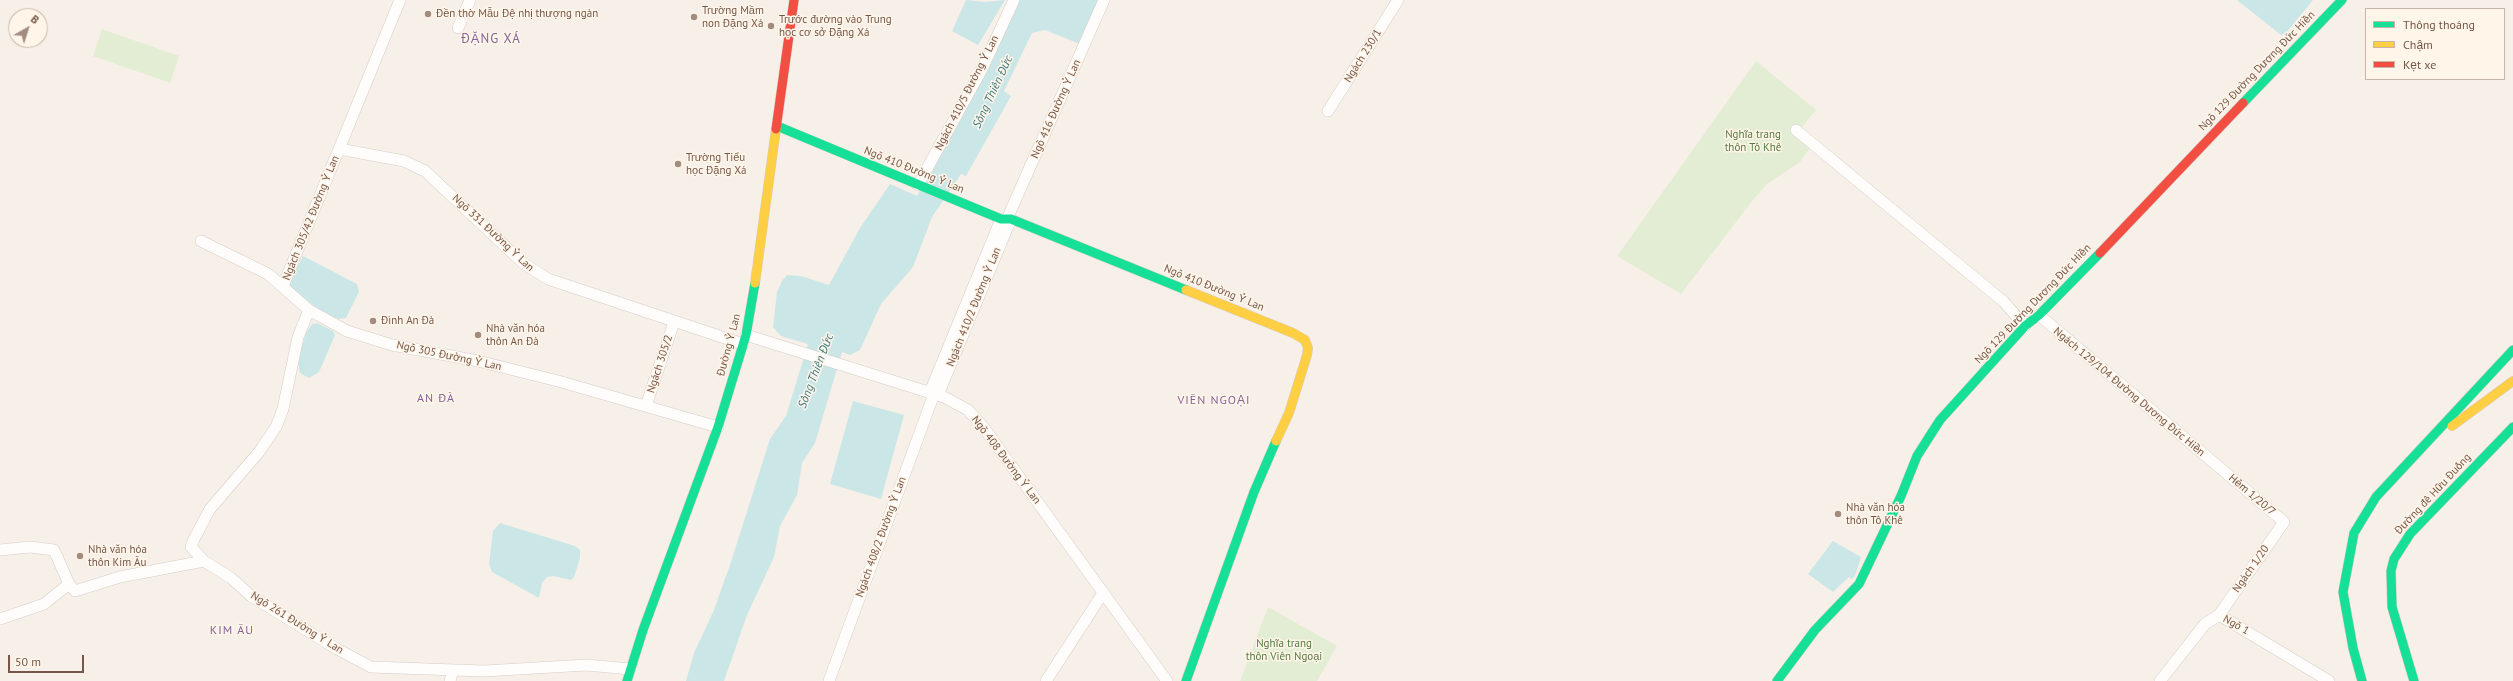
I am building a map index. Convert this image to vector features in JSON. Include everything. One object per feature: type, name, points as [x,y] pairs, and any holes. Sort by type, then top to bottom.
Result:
[{"type":"street","name":"Ngách 305/42 Đường Ỷ Lan","points":[[283,286],[400,0]]},
{"type":"street","points":[[458,28],[470,0]]},
{"type":"street","name":"Đường Ỷ Lan","points":[[627,681],[630,669],[718,427],[744,340],[754,293],[794,0]]},
{"type":"street","name":"Ngách 410/5 Đường Ỷ Lan","points":[[918,185],[980,73],[1014,0]]},
{"type":"street","name":"Ngõ 416 Đường Ỷ Lan","points":[[1006,219],[1104,0]]},
{"type":"street","name":"Ngách 230/1","points":[[1328,111],[1398,0]]},
{"type":"street","name":"Ngõ 129 Đường Dương Đức Hiền","points":[[1778,681],[1806,641],[1862,578],[1901,496],[1917,456],[1933,429],[2025,326],[2039,315],[2342,0]]},
{"type":"street","name":"Ngõ 410 Đường Ỷ Lan","points":[[776,126],[950,198],[1302,337],[1307,344],[1306,359],[1286,420],[1254,492],[1186,681]]},
{"type":"street","points":[[1796,130],[2004,302],[2025,326]]},
{"type":"street","name":"Ngõ 331 Đường Ỷ Lan","points":[[339,149],[416,165],[435,179],[513,254],[535,272],[560,285],[674,322],[744,340]]},
{"type":"street","name":"Ngách 410/2 Đường Ỷ Lan","points":[[934,394],[1006,219]]},
{"type":"street","name":"Ngõ 305 Đường Ỷ Lan","points":[[201,241],[268,274],[310,310],[336,326],[369,338],[478,361],[718,427]]},
{"type":"street","name":"Ngõ 261 Đường Ỷ Lan","points":[[310,310],[298,337],[283,409],[276,427],[260,452],[210,509],[197,532],[191,547],[204,561],[231,578],[251,596],[337,649],[371,666],[484,671],[587,664],[630,669]]},
{"type":"street","name":"Ngách 129/104 Đường Dương Đức Hiền","points":[[2039,315],[2220,468]]},
{"type":"street","name":"Ngách 305/2","points":[[646,406],[674,322]]},
{"type":"street","name":"Ngõ 408 Đường Ỷ Lan","points":[[744,340],[783,346],[934,394],[961,405],[975,418],[1166,681]]},
{"type":"street","points":[[2362,681],[2353,648],[2343,592],[2354,533],[2376,497],[2513,350]]},
{"type":"street","points":[[2420,449],[2513,381]]},
{"type":"street","name":"Ngách 408/2 Đường Ỷ Lan","points":[[829,681],[934,394]]},
{"type":"street","name":"Đường đê Hữu Đuống","points":[[2414,681],[2392,607],[2391,571],[2394,559],[2410,534],[2513,427]]},
{"type":"street","name":"Hẻm 1/20/7","points":[[2220,468],[2284,522]]},
{"type":"street","name":"Ngách 1/20","points":[[2219,615],[2284,522]]},
{"type":"street","points":[[0,550],[30,547],[54,550],[69,584],[74,590],[120,578],[204,561]]},
{"type":"street","points":[[0,619],[44,604],[69,584]]},
{"type":"street","points":[[1046,681],[1103,593]]},
{"type":"street","name":"Ngõ 1","points":[[2160,681],[2205,624],[2219,615],[2329,681]]},
{"type":"street","points":[[450,681],[453,670]]},
{"type":"green space","points":[[102,29],[179,56],[170,83],[93,56]]},
{"type":"green space","name":"Nghĩa trang thôn Tô Khê","points":[[1756,61],[1816,110],[1797,133],[1812,145],[1800,162],[1767,184],[1681,294],[1617,256]]},
{"type":"green space","name":"Nghĩa trang thôn Viên Ngoại","points":[[1268,607],[1337,646],[1317,681],[1240,681]]},
{"type":"water","points":[[966,0],[985,2],[1005,0],[978,45],[952,31]]},
{"type":"water","name":"Sông Thiên Đức","points":[[1017,0],[1099,0],[1080,44],[1045,30],[1032,33],[1004,91],[1011,96],[966,176],[961,174],[932,217],[913,267],[881,304],[860,350],[850,355],[842,352],[815,443],[802,463],[797,495],[780,526],[774,557],[747,615],[724,681],[686,681],[694,653],[714,610],[730,565],[770,439],[786,416],[808,344],[781,336],[773,327],[777,292],[782,281],[787,275],[801,276],[829,285],[860,228],[890,184],[917,196],[980,82]]},
{"type":"water","points":[[2237,0],[2313,0],[2286,33],[2281,35]]},
{"type":"water","points":[[303,256],[357,284],[359,292],[346,318],[338,319],[326,314],[290,289],[289,283]]},
{"type":"water","points":[[317,323],[333,331],[335,335],[319,372],[309,378],[300,373],[298,361],[306,333],[312,324]]},
{"type":"water","points":[[853,401],[904,415],[881,499],[830,484]]},
{"type":"water","points":[[500,523],[575,546],[580,550],[580,558],[574,577],[571,580],[553,576],[547,577],[542,583],[539,598],[492,572],[489,564],[493,531]]},
{"type":"water","points":[[1833,541],[1861,557],[1855,576],[1852,579],[1849,577],[1833,592],[1808,574]]},
{"type":"traffic: fast","points":[[2243,103],[2342,0]]},
{"type":"traffic: fast","points":[[777,126],[1001,219],[1011,219],[1186,290]]},
{"type":"traffic: fast","points":[[1777,681],[1815,630],[1859,584],[1901,496],[1917,456],[1940,420],[2025,326],[2039,315],[2100,253]]},
{"type":"traffic: fast","points":[[627,681],[643,630],[718,427],[746,335],[755,283]]},
{"type":"traffic: fast","points":[[2362,681],[2353,648],[2343,592],[2354,533],[2376,497],[2513,350]]},
{"type":"traffic: fast","points":[[2414,681],[2392,607],[2391,571],[2394,559],[2410,534],[2513,427]]},
{"type":"traffic: fast","points":[[1186,681],[1254,492],[1276,441]]},
{"type":"traffic: slow","points":[[755,283],[776,129]]},
{"type":"traffic: slow","points":[[1186,290],[1293,333],[1305,340],[1308,348],[1307,355],[1289,413],[1276,441]]},
{"type":"traffic: slow","points":[[2452,426],[2513,381]]},
{"type":"traffic: jam","points":[[776,129],[794,0]]},
{"type":"traffic: jam","points":[[2100,253],[2243,103]]},
{"type":"place","name":"Đền thờ Mẫu Đệ nhị thượng ngàn","points":[[428,14]]},
{"type":"place","name":"Trường Mầm non Đặng Xá","points":[[694,17]]},
{"type":"place","name":"Trước đường vào Trung học cơ sở Đặng Xá","points":[[771,26]]},
{"type":"place","name":"Trường Tiểu học Đặng Xá","points":[[678,164]]},
{"type":"place","name":"Đình An Đà","points":[[373,321]]},
{"type":"place","name":"Nhà văn hóa thôn An Đà","points":[[478,335]]},
{"type":"place","name":"Nhà văn hóa thôn Tô Khê","points":[[1838,514]]},
{"type":"place","name":"Nhà văn hóa thôn Kim Âu","points":[[80,556]]},
{"type":"district","name":"ĐẶNG XÁ","points":[[491,39]]},
{"type":"district","name":"AN ĐÀ","points":[[436,399]]},
{"type":"district","name":"VIÊN NGOẠI","points":[[1214,401]]},
{"type":"district","name":"KIM ÂU","points":[[232,631]]}]
